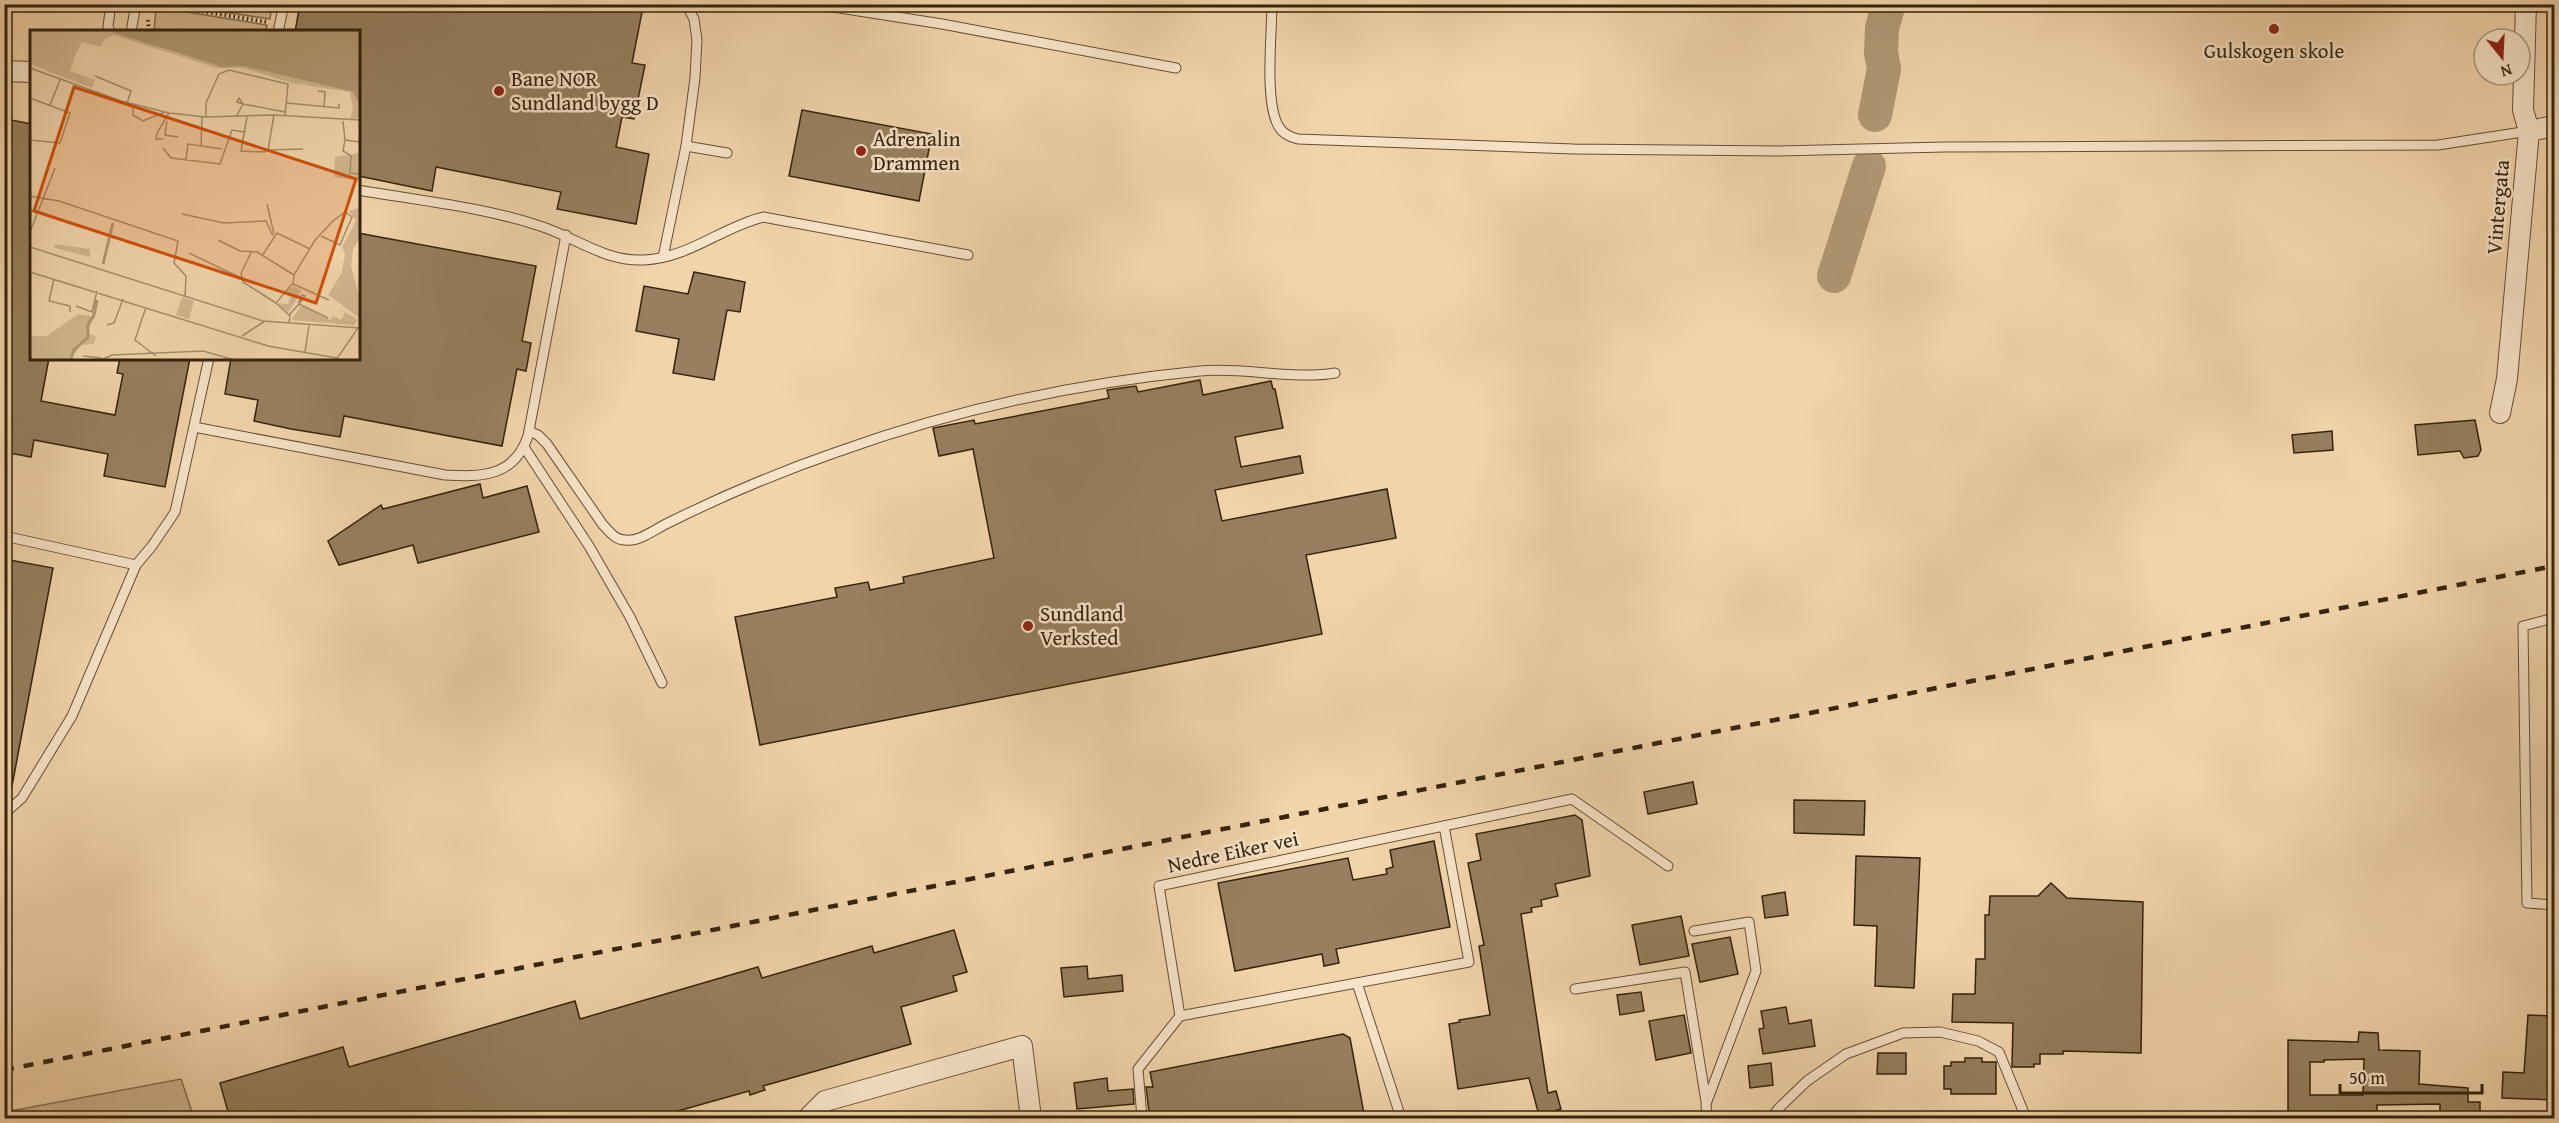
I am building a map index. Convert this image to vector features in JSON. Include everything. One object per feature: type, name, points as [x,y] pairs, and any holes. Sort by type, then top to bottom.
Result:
[{"type":"street","name":"Vintergata","points":[[2500,413],[2506,379],[2529,131],[2523,110],[2526,4]]},
{"type":"street","points":[[4,71],[30,72]]},
{"type":"street","points":[[2529,131],[2554,126]]},
{"type":"street","points":[[808,1119],[825,1101],[1022,1046],[1031,1119]]},
{"type":"lane","points":[[110,30],[111,4]]},
{"type":"lane","points":[[131,30],[136,4]]},
{"type":"lane","points":[[279,28],[284,4]]},
{"type":"lane","points":[[663,257],[686,146],[697,56],[694,20],[686,4]]},
{"type":"lane","points":[[814,4],[942,24],[1176,68]]},
{"type":"lane","points":[[1272,4],[1270,97],[1273,112],[1283,132],[1287,136],[1298,139],[1574,149],[1789,151],[1944,147],[2438,145],[2529,131]]},
{"type":"lane","points":[[686,146],[727,153]]},
{"type":"lane","points":[[360,190],[508,217],[566,235],[601,253],[621,259],[644,260],[663,257],[708,242],[747,221],[763,217],[968,255]]},
{"type":"lane","points":[[194,427],[445,475],[490,474],[504,468],[515,460],[524,447],[529,431],[566,235]]},
{"type":"lane","points":[[4,814],[22,798],[72,716],[136,565],[175,512],[209,360]]},
{"type":"lane","points":[[529,431],[538,435],[547,444],[603,525],[613,536],[624,541],[637,539],[701,506],[768,477],[896,431],[971,410],[1119,381],[1203,371],[1246,370],[1303,375],[1335,372]]},
{"type":"lane","points":[[524,447],[589,546],[625,609],[662,683]]},
{"type":"lane","points":[[4,536],[136,565]]},
{"type":"lane","points":[[2554,618],[2523,626],[2527,903],[2554,905]]},
{"type":"lane","name":"Nedre Eiker vei","points":[[1180,1016],[1159,886],[1572,799],[1668,866]]},
{"type":"lane","points":[[1142,1119],[1138,1069],[1180,1016],[1469,962],[1444,826]]},
{"type":"lane","points":[[1694,931],[1749,922],[1756,971],[1706,1104]]},
{"type":"lane","points":[[1575,989],[1685,972],[1707,1119]]},
{"type":"lane","points":[[1358,983],[1401,1119]]},
{"type":"lane","points":[[1771,1119],[1779,1108],[1808,1081],[1846,1054],[1904,1033],[1940,1032],[1978,1041],[1999,1052],[2026,1119]]},
{"type":"path","points":[[158,4],[279,28]]},
{"type":"shaded area","points":[[178,5],[272,5],[270,19]]},
{"type":"shaded area","points":[[156,7],[267,25],[266,30],[154,30]]},
{"type":"shaded area","points":[[181,1079],[194,1118],[5,1118],[5,1112]]},
{"type":"building","name":"Bane NOR Sundland bygg D","points":[[300,4],[629,4],[643,7],[632,63],[645,65],[634,119],[622,117],[616,147],[649,154],[636,224],[557,209],[561,192],[436,167],[432,191],[360,176],[360,30],[295,30]]},
{"type":"building","name":"Adrenalin Drammen","points":[[802,110],[932,134],[919,201],[789,176]]},
{"type":"building","points":[[11,120],[30,124],[30,360],[49,360],[41,401],[115,415],[123,374],[117,373],[120,360],[190,360],[165,487],[104,476],[108,454],[34,440],[31,457],[4,452],[4,151]]},
{"type":"building","points":[[360,233],[536,266],[522,341],[531,343],[526,371],[517,369],[502,446],[344,416],[340,437],[291,429],[254,421],[258,400],[225,394],[231,360],[360,360]]},
{"type":"building","points":[[694,272],[745,282],[740,312],[727,310],[714,380],[673,373],[679,339],[636,331],[644,286],[688,294]]},
{"type":"building","name":"Sundland Verksted","points":[[1200,380],[1203,395],[1271,381],[1275,389],[1283,428],[1235,437],[1241,467],[1300,456],[1303,473],[1215,490],[1222,521],[1387,489],[1396,538],[1306,555],[1322,634],[760,745],[735,617],[837,597],[835,588],[868,582],[870,590],[904,583],[903,577],[994,558],[973,449],[939,456],[933,428],[974,420],[975,424],[1109,398],[1107,390],[1136,386],[1138,392]]},
{"type":"building","points":[[2475,420],[2481,450],[2478,456],[2464,458],[2460,451],[2418,455],[2415,425]]},
{"type":"building","points":[[2332,431],[2333,450],[2294,453],[2292,435]]},
{"type":"building","points":[[480,484],[483,498],[527,486],[539,532],[418,563],[413,545],[339,565],[328,541],[381,505],[383,509]]},
{"type":"building","points":[[4,559],[53,568],[12,786],[4,785]]},
{"type":"building","points":[[1693,782],[1697,804],[1648,814],[1644,792]]},
{"type":"building","points":[[1794,800],[1865,801],[1864,835],[1794,833]]},
{"type":"building","points":[[1575,815],[1582,820],[1590,876],[1555,884],[1558,896],[1541,900],[1542,906],[1531,908],[1532,912],[1521,914],[1548,1093],[1556,1091],[1561,1109],[1551,1112],[1552,1119],[1540,1119],[1529,1078],[1458,1089],[1449,1024],[1490,1015],[1479,946],[1484,945],[1468,863],[1481,860],[1476,834]]},
{"type":"building","points":[[1434,841],[1450,927],[1336,949],[1339,963],[1324,966],[1322,954],[1235,971],[1218,883],[1348,858],[1353,880],[1387,874],[1386,869],[1393,867],[1390,850]]},
{"type":"building","points":[[1856,856],[1920,858],[1914,988],[1875,986],[1877,926],[1854,925]]},
{"type":"building","points":[[2051,883],[2067,898],[2143,902],[2141,1053],[2063,1051],[2063,1054],[2040,1054],[2040,1064],[2034,1064],[2034,1067],[2012,1067],[2013,1023],[1952,1022],[1953,994],[1975,994],[1976,959],[1985,959],[1985,915],[1989,915],[1990,896],[2038,896]]},
{"type":"building","points":[[1785,892],[1788,915],[1765,918],[1762,896]]},
{"type":"building","points":[[1681,916],[1689,956],[1640,965],[1632,925]]},
{"type":"building","points":[[954,930],[967,972],[953,976],[957,991],[901,1007],[911,1044],[763,1086],[765,1090],[750,1095],[749,1091],[667,1114],[669,1119],[230,1119],[220,1083],[343,1047],[349,1067],[575,1001],[580,1019],[758,967],[762,978],[872,946],[874,953]]},
{"type":"building","points":[[1730,937],[1738,974],[1700,982],[1692,944]]},
{"type":"building","points":[[1087,966],[1088,979],[1122,975],[1123,991],[1064,997],[1061,968]]},
{"type":"building","points":[[1641,992],[1644,1011],[1620,1015],[1617,995]]},
{"type":"building","points":[[1786,1007],[1789,1024],[1811,1020],[1815,1046],[1763,1054],[1759,1029],[1764,1028],[1761,1011]]},
{"type":"building","points":[[1684,1015],[1691,1053],[1656,1060],[1649,1021]]},
{"type":"building","points":[[2528,1015],[2553,1016],[2554,1100],[2502,1098],[2503,1072],[2524,1073]]},
{"type":"building","points":[[2359,1032],[2378,1033],[2379,1050],[2420,1051],[2419,1084],[2468,1088],[2468,1102],[2480,1102],[2480,1119],[2440,1119],[2440,1104],[2377,1105],[2377,1119],[2312,1119],[2312,1114],[2288,1111],[2288,1040],[2358,1042]],"holes":[[[2364,1059],[2363,1095],[2310,1095],[2310,1062]]]},
{"type":"building","points":[[1343,1034],[1350,1038],[1365,1119],[1150,1119],[1146,1087],[1153,1087],[1150,1072]]},
{"type":"building","points":[[1878,1053],[1906,1053],[1906,1074],[1877,1074]]},
{"type":"building","points":[[1965,1058],[1982,1058],[1982,1062],[1996,1062],[1996,1094],[1951,1094],[1951,1089],[1944,1089],[1944,1066],[1951,1066],[1951,1062],[1965,1062]]},
{"type":"building","points":[[1771,1063],[1773,1085],[1750,1088],[1748,1066]]},
{"type":"building","points":[[1107,1078],[1108,1091],[1133,1089],[1134,1104],[1077,1109],[1074,1083]]},
{"type":"waterway","points":[[1875,115],[1884,69],[1881,53],[1882,28],[1889,4]]},
{"type":"waterway","points":[[1834,276],[1869,166]]},
{"type":"railway","points":[[4,1070],[2554,566]]},
{"type":"place","name":"Gulskogen skole","points":[[2274,29]]},
{"type":"place","name":"Bane NOR Sundland bygg D","points":[[499,91]]},
{"type":"place","name":"Adrenalin Drammen","points":[[861,151]]},
{"type":"place","name":"Sundland Verksted","points":[[1028,626]]}]
